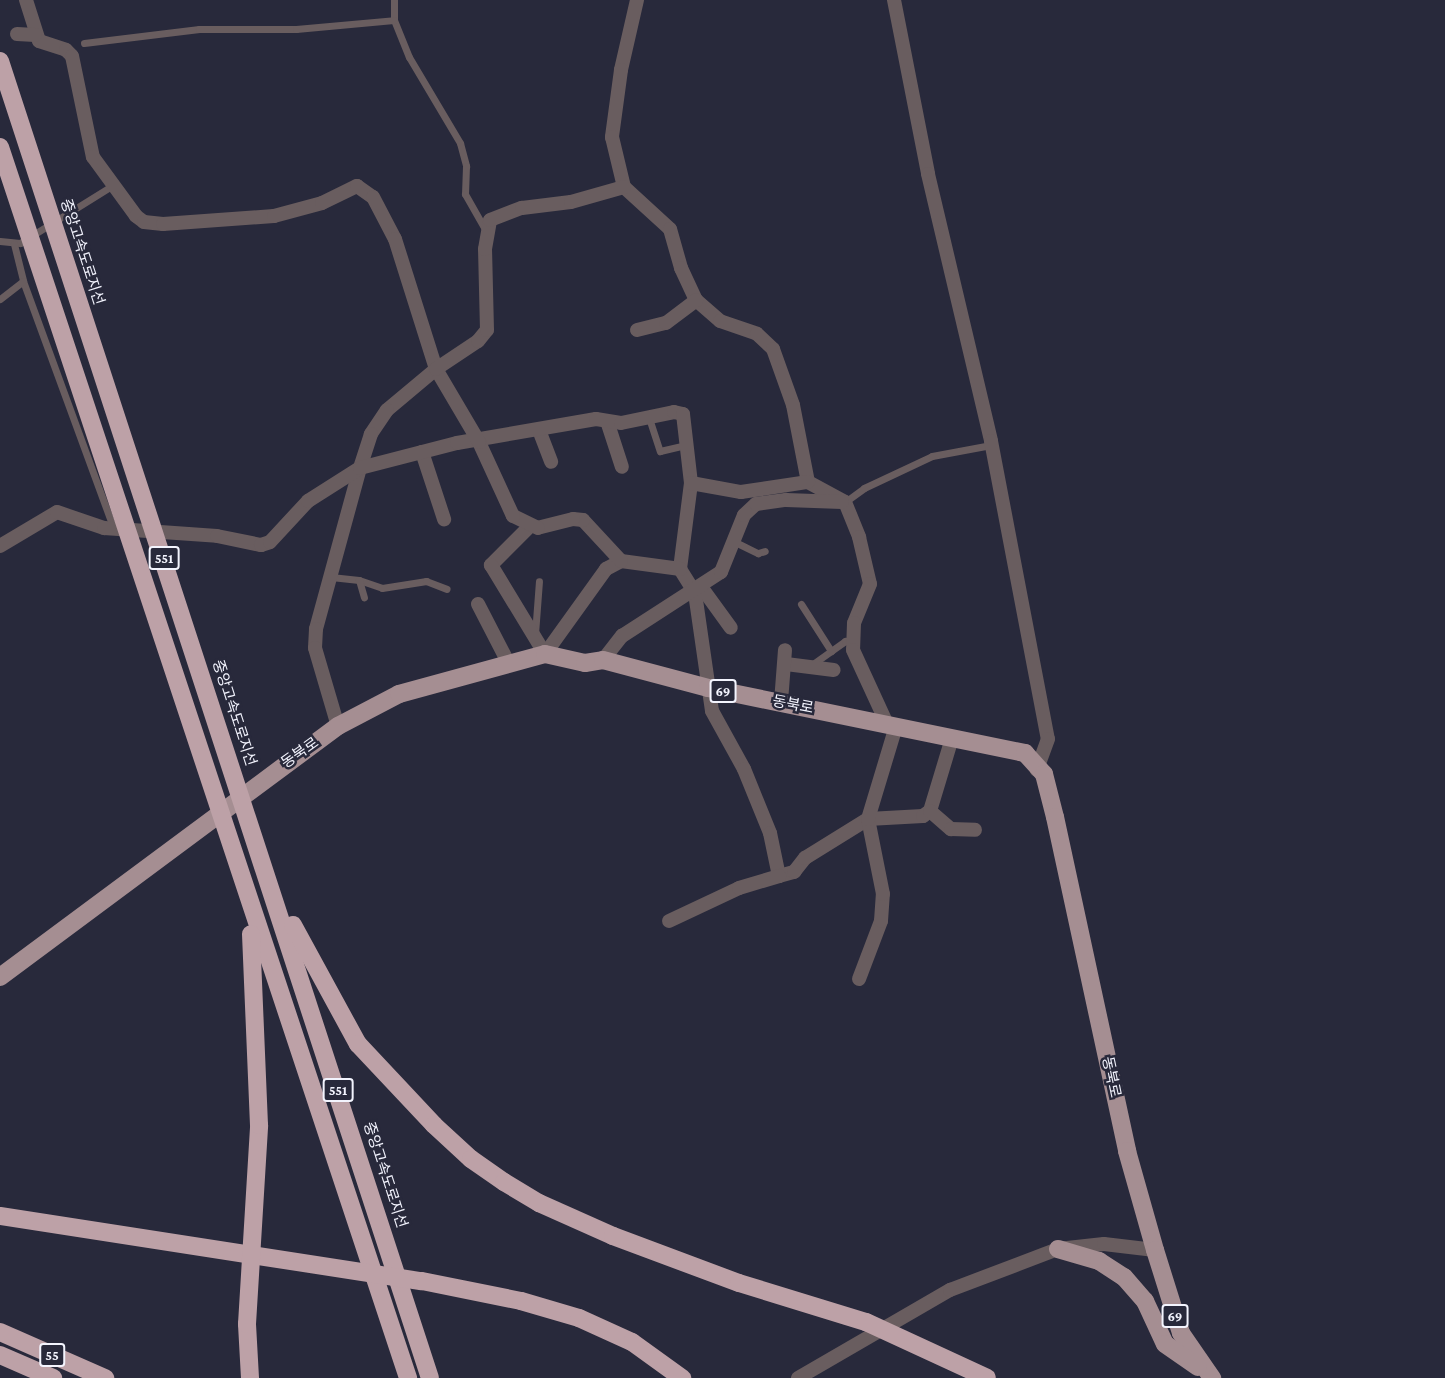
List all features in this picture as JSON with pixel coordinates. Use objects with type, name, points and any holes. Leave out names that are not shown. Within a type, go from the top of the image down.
[{"type":"highway","name":"중앙고속도로지선","points":[[0,61],[391,1251],[430,1378]]},
{"type":"highway","name":"551","points":[[0,147],[408,1378]]},
{"type":"highway","points":[[270,882],[358,1044],[401,1094],[471,1159],[539,1203],[613,1236],[739,1283],[866,1322],[987,1378]]},
{"type":"highway","points":[[250,907],[259,1061],[249,1287],[250,1378]]},
{"type":"highway","points":[[0,1216],[422,1281],[521,1301],[579,1318],[632,1342],[682,1378]]},
{"type":"highway","name":"55","points":[[0,1332],[105,1378]]},
{"type":"highway","name":"55","points":[[0,1355],[52,1378]]},
{"type":"main road","name":"동북로","points":[[0,977],[338,726],[399,694],[545,654],[585,663],[603,660],[708,688],[1025,753],[1037,770],[1044,774],[1127,1151],[1155,1250],[1181,1333],[1211,1376]]},
{"type":"main road","points":[[1058,1249],[1099,1261],[1124,1277],[1145,1301],[1165,1344],[1211,1376]]},
{"type":"street","points":[[26,0],[35,35],[45,46],[66,50],[72,56],[93,157],[136,216],[144,222],[163,224],[274,216],[322,203],[357,186],[365,189],[395,239],[436,369],[479,442],[507,510],[529,527]]},
{"type":"street","points":[[637,0],[621,70],[612,137],[624,188],[670,229],[681,268],[696,300],[720,321],[757,334],[773,350],[793,405],[808,482]]},
{"type":"street","points":[[894,0],[928,174],[992,445],[1048,739],[1037,770]]},
{"type":"street","points":[[16,34],[35,35]]},
{"type":"street","points":[[338,726],[315,648],[316,629],[370,434],[387,410],[436,369],[478,341],[487,330],[486,231],[490,220],[522,208],[582,200],[624,188]]},
{"type":"street","points":[[638,330],[666,323],[696,300]]},
{"type":"street","points":[[0,546],[57,512],[114,529],[217,536],[266,544],[308,501],[360,468],[457,442],[479,442],[596,419],[608,424],[674,412],[683,414],[691,483],[680,569]]},
{"type":"street","points":[[608,424],[622,466]]},
{"type":"street","points":[[539,430],[551,462]]},
{"type":"street","points":[[422,452],[444,519]]},
{"type":"street","points":[[691,483],[741,492],[808,482],[844,502],[859,537],[870,584],[854,623],[853,650],[892,725],[868,819],[884,894],[881,921],[859,979]]},
{"type":"street","points":[[603,660],[622,636],[698,590],[721,573],[744,515],[756,504],[786,500],[844,502]]},
{"type":"street","points":[[621,561],[583,520],[573,519],[529,527],[491,565],[545,654],[606,569],[621,561],[680,569],[731,628]]},
{"type":"street","points":[[698,590],[708,688],[718,726],[744,769],[770,833],[779,876]]},
{"type":"street","points":[[478,604],[509,664]]},
{"type":"street","points":[[781,702],[786,664],[785,650]]},
{"type":"street","points":[[786,664],[834,670]]},
{"type":"street","points":[[669,921],[739,888],[794,872],[805,858],[868,819],[924,816],[930,811],[952,738]]},
{"type":"street","points":[[930,811],[951,829],[975,830]]},
{"type":"street","points":[[798,1378],[950,1290],[1058,1249],[1104,1244],[1155,1250]]},
{"type":"lane","points":[[394,0],[394,20],[409,57],[460,143],[465,166],[465,194],[486,231]]},
{"type":"lane","points":[[84,43],[199,29],[296,29],[394,20]]},
{"type":"lane","points":[[0,241],[14,244],[113,185]]},
{"type":"lane","points":[[14,244],[23,281],[114,529]]},
{"type":"lane","points":[[0,299],[23,281]]},
{"type":"lane","points":[[649,418],[660,451],[687,445]]},
{"type":"lane","points":[[844,502],[864,488],[932,456],[992,445]]},
{"type":"lane","points":[[733,541],[758,553],[765,551]]},
{"type":"lane","points":[[331,577],[359,580],[382,588],[426,581],[447,589]]},
{"type":"lane","points":[[359,580],[364,597]]},
{"type":"lane","points":[[534,636],[539,581]]},
{"type":"lane","points":[[801,604],[831,651]]},
{"type":"lane","points":[[809,668],[831,651],[853,640]]}]
